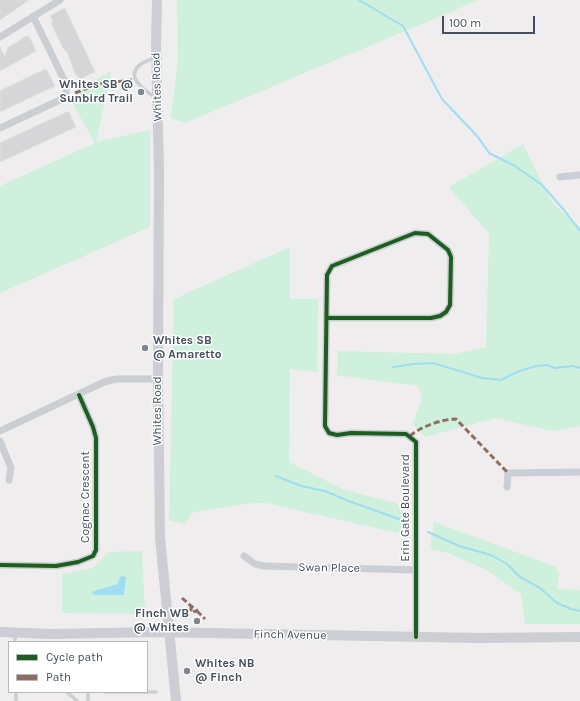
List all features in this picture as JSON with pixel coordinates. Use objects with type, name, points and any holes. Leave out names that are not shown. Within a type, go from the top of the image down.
[{"type":"main road","name":"Whites Road","points":[[157,0],[156,57],[158,99],[158,379],[160,538],[176,701]]},
{"type":"main road","name":"Finch Avenue","points":[[0,632],[15,637],[50,634],[170,633],[479,638],[580,638]]},
{"type":"street","points":[[0,37],[60,0]]},
{"type":"street","points":[[0,128],[62,99],[66,93],[66,84],[33,16]]},
{"type":"street","points":[[560,177],[580,175]]},
{"type":"street","name":"Erin Gate Boulevard","points":[[327,318],[431,318],[440,316],[446,312],[450,305],[451,257],[448,250],[428,234],[415,233],[332,266],[327,275],[325,426],[329,433],[337,435],[351,433],[406,434],[416,442],[416,637]]},
{"type":"street","points":[[0,431],[104,382],[116,379],[158,379]]},
{"type":"street","name":"Cognac Crescent","points":[[0,565],[56,566],[78,562],[93,556],[96,550],[96,438],[94,427],[79,395]]},
{"type":"street","points":[[0,441],[11,468],[9,480]]},
{"type":"street","points":[[507,487],[508,473],[580,472]]},
{"type":"street","name":"Swan Place","points":[[244,556],[255,564],[264,566],[416,570]]},
{"type":"lane","points":[[156,57],[140,64],[134,75],[136,82],[158,99]]},
{"type":"lane","points":[[148,692],[156,692]]},
{"type":"lane","points":[[68,693],[77,701]]},
{"type":"green space","points":[[177,0],[479,0],[185,123],[171,118],[178,60]]},
{"type":"green space","points":[[111,72],[96,142],[150,130],[150,227],[0,293],[0,186],[95,143],[74,106],[76,88]]},
{"type":"green space","points":[[523,144],[552,203],[580,227],[580,426],[552,431],[496,418],[425,437],[413,424],[422,397],[418,386],[337,375],[338,351],[453,354],[486,347],[489,234],[449,187]]},
{"type":"green space","points":[[290,247],[290,299],[318,299],[317,372],[290,369],[289,462],[342,489],[402,505],[402,534],[266,503],[253,503],[194,512],[184,524],[169,520],[174,299]]},
{"type":"green space","points":[[434,522],[554,566],[559,572],[557,589],[580,590],[580,624],[525,624],[521,594],[487,570],[448,553],[430,549]]},
{"type":"green space","points":[[142,551],[145,614],[62,613],[62,574],[93,568],[109,552]]},
{"type":"water","points":[[120,577],[126,577],[124,595],[95,595],[91,592],[118,584]]},
{"type":"building","points":[[0,0],[29,0],[0,20]]},
{"type":"building","points":[[65,8],[95,72],[80,79],[75,74],[67,51],[66,52],[63,48],[51,23],[53,22],[50,16]]},
{"type":"building","points":[[26,36],[29,36],[36,51],[0,71],[0,47],[5,57],[8,47]]},
{"type":"building","points":[[46,69],[55,86],[0,112],[0,91]]},
{"type":"building","points":[[69,112],[76,127],[0,162],[0,143]]},
{"type":"waterway","points":[[359,0],[403,26],[442,99],[478,137],[489,153],[515,166],[542,185],[580,231]]},
{"type":"waterway","points":[[393,367],[433,363],[482,378],[501,380],[517,372],[536,366],[547,365],[555,368],[573,366],[580,368]]},
{"type":"waterway","points":[[276,476],[301,486],[325,491],[407,522]]},
{"type":"waterway","points":[[428,532],[459,546],[491,555],[507,564],[520,577],[540,588],[557,603],[580,611]]},
{"type":"marked path","points":[[75,93],[98,84],[132,80]]},
{"type":"marked path","points":[[410,436],[432,424],[444,420],[456,419],[508,473]]},
{"type":"marked path","points":[[182,598],[197,611],[191,612],[191,606]]},
{"type":"marked path","points":[[197,611],[205,619]]},
{"type":"marked path","points":[[185,618],[191,612]]},
{"type":"cycle path","points":[[327,318],[431,318],[440,316],[446,312],[450,305],[451,257],[448,250],[428,234],[415,233],[332,266],[327,275],[325,426],[329,433],[337,435],[351,433],[406,434],[416,442],[416,637]]},
{"type":"cycle path","points":[[0,565],[56,566],[78,562],[93,556],[96,550],[96,438],[93,427],[79,395]]},
{"type":"place","name":"Whites SB @ Sunbird Trail","points":[[141,92]]},
{"type":"place","name":"Whites SB @ Amaretto","points":[[145,348]]},
{"type":"place","name":"Finch WB @ Whites","points":[[197,621]]},
{"type":"place","name":"Whites NB @ Finch","points":[[187,671]]}]
